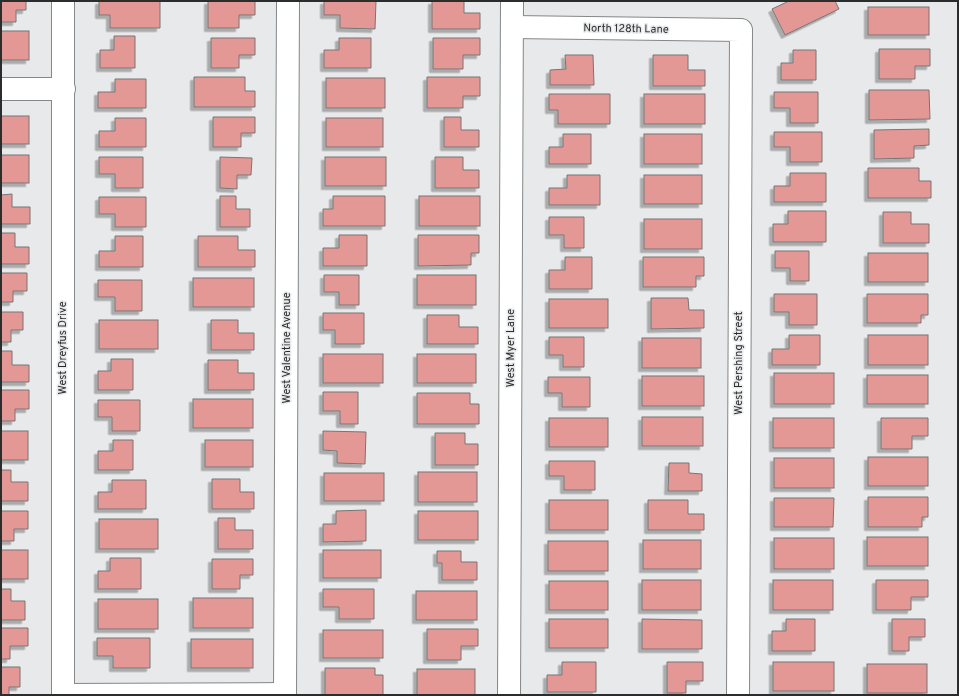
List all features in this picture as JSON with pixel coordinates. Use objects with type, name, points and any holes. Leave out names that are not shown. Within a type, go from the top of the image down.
[{"type":"street","name":"West Dreyfus Drive","points":[[63,1],[63,695]]},
{"type":"street","name":"West Valentine Avenue","points":[[285,695],[288,1]]},
{"type":"street","name":"West Myer Lane","points":[[509,695],[512,1]]},
{"type":"street","name":"North 128th Lane","points":[[512,27],[741,30]]},
{"type":"street","name":"West Pershing Street","points":[[738,695],[741,30]]},
{"type":"street","points":[[1,89],[64,89]]},
{"type":"street","points":[[63,695],[285,695]]},
{"type":"building","points":[[1,1],[26,1],[26,10],[16,10],[16,22],[1,22]]},
{"type":"building","points":[[99,1],[160,1],[160,28],[110,28],[110,15],[99,15]]},
{"type":"building","points":[[208,1],[255,1],[255,15],[239,15],[239,28],[208,28]]},
{"type":"building","points":[[324,1],[376,1],[375,29],[340,28],[340,15],[324,15]]},
{"type":"building","points":[[432,1],[464,1],[464,13],[480,13],[480,29],[432,29]]},
{"type":"building","points":[[789,1],[835,1],[839,9],[785,35],[772,9]]},
{"type":"building","points":[[868,7],[929,7],[929,35],[868,35]]},
{"type":"building","points":[[1,31],[29,31],[29,60],[1,60]]},
{"type":"building","points":[[114,36],[135,36],[135,68],[100,68],[100,50],[114,50]]},
{"type":"building","points":[[211,38],[255,38],[255,55],[239,55],[239,68],[211,68]]},
{"type":"building","points":[[339,38],[371,38],[371,68],[324,68],[324,50],[339,50]]},
{"type":"building","points":[[433,38],[480,38],[480,55],[463,55],[463,69],[433,69]]},
{"type":"building","points":[[879,49],[930,49],[930,66],[915,66],[915,79],[879,79]]},
{"type":"building","points":[[793,50],[816,50],[816,80],[781,80],[781,63],[793,63]]},
{"type":"building","points":[[565,55],[593,55],[594,85],[550,85],[550,70],[566,69]]},
{"type":"building","points":[[653,55],[688,55],[688,70],[705,70],[705,86],[653,86]]},
{"type":"building","points":[[194,77],[245,77],[245,91],[255,91],[255,107],[194,107]]},
{"type":"building","points":[[427,77],[480,77],[480,96],[463,96],[463,108],[427,108]]},
{"type":"building","points":[[326,78],[385,78],[385,108],[326,108]]},
{"type":"building","points":[[115,79],[146,79],[146,108],[98,108],[98,92],[115,92]]},
{"type":"building","points":[[869,90],[929,90],[930,119],[869,120]]},
{"type":"building","points":[[774,92],[818,92],[818,123],[790,123],[790,108],[774,108]]},
{"type":"building","points":[[549,94],[610,94],[610,124],[558,124],[558,110],[549,110]]},
{"type":"building","points":[[644,94],[705,94],[705,124],[644,124]]},
{"type":"building","points":[[1,116],[29,116],[29,144],[1,144]]},
{"type":"building","points":[[213,117],[255,117],[255,133],[241,133],[241,147],[213,147]]},
{"type":"building","points":[[444,117],[461,117],[461,130],[479,130],[479,147],[444,147]]},
{"type":"building","points":[[115,118],[146,118],[146,147],[99,147],[99,131],[115,131]]},
{"type":"building","points":[[326,118],[383,118],[383,147],[326,147]]},
{"type":"building","points":[[929,129],[929,145],[914,146],[914,158],[874,159],[874,130]]},
{"type":"building","points":[[774,132],[822,132],[822,162],[790,162],[790,147],[774,147]]},
{"type":"building","points":[[563,134],[591,134],[591,164],[549,164],[549,147],[563,147]]},
{"type":"building","points":[[644,134],[702,134],[702,164],[644,164]]},
{"type":"building","points":[[1,155],[29,155],[29,183],[1,183]]},
{"type":"building","points":[[99,157],[143,157],[143,188],[115,188],[115,174],[99,174]]},
{"type":"building","points":[[220,157],[252,158],[251,175],[237,175],[237,189],[220,188]]},
{"type":"building","points":[[325,157],[386,157],[386,186],[325,186]]},
{"type":"building","points":[[435,157],[463,157],[463,170],[479,170],[479,188],[435,188]]},
{"type":"building","points":[[868,168],[919,168],[919,181],[931,181],[931,198],[868,198]]},
{"type":"building","points":[[790,173],[826,173],[826,202],[774,202],[774,186],[790,186]]},
{"type":"building","points":[[567,175],[600,175],[600,205],[549,205],[549,188],[567,188]]},
{"type":"building","points":[[644,175],[702,175],[702,204],[644,204]]},
{"type":"building","points":[[12,194],[12,207],[30,207],[30,224],[1,224],[1,195]]},
{"type":"building","points":[[220,196],[236,196],[236,209],[250,209],[250,227],[220,227]]},
{"type":"building","points":[[333,196],[385,196],[385,226],[323,226],[323,209],[333,209]]},
{"type":"building","points":[[419,196],[480,196],[480,226],[419,226]]},
{"type":"building","points":[[99,197],[146,197],[146,227],[115,227],[115,214],[99,214]]},
{"type":"building","points":[[788,211],[826,211],[826,242],[773,242],[773,224],[788,224]]},
{"type":"building","points":[[883,212],[911,212],[911,224],[929,224],[929,243],[883,243]]},
{"type":"building","points":[[549,217],[584,217],[584,248],[564,248],[564,235],[549,235]]},
{"type":"building","points":[[644,219],[702,219],[702,249],[644,249]]},
{"type":"building","points":[[1,233],[15,233],[15,247],[29,247],[29,264],[1,264]]},
{"type":"building","points":[[339,235],[367,235],[367,266],[323,266],[323,248],[339,248]]},
{"type":"building","points":[[418,235],[479,235],[479,253],[471,253],[471,265],[418,266]]},
{"type":"building","points":[[115,236],[143,236],[143,267],[99,267],[99,251],[115,251]]},
{"type":"building","points":[[198,236],[238,236],[238,250],[255,250],[255,267],[198,267]]},
{"type":"building","points":[[775,251],[809,251],[809,281],[790,281],[790,268],[775,268]]},
{"type":"building","points":[[868,253],[928,253],[928,282],[868,282]]},
{"type":"building","points":[[565,257],[592,257],[592,289],[549,289],[549,270],[565,270]]},
{"type":"building","points":[[643,257],[704,257],[704,276],[696,276],[696,287],[643,287]]},
{"type":"building","points":[[1,273],[27,273],[27,291],[13,291],[13,302],[1,302]]},
{"type":"building","points":[[324,275],[359,275],[359,305],[339,305],[339,292],[324,292]]},
{"type":"building","points":[[417,275],[476,275],[476,305],[417,305]]},
{"type":"building","points":[[193,278],[254,278],[254,307],[193,307]]},
{"type":"building","points":[[98,280],[142,280],[142,311],[115,311],[115,297],[98,297]]},
{"type":"building","points":[[774,294],[817,294],[817,325],[789,325],[789,312],[774,312]]},
{"type":"building","points":[[867,294],[928,294],[928,315],[921,315],[921,323],[867,323]]},
{"type":"building","points":[[651,298],[688,298],[689,310],[704,310],[704,328],[651,329]]},
{"type":"building","points":[[549,299],[608,299],[608,328],[549,328]]},
{"type":"building","points":[[1,312],[23,312],[23,330],[11,330],[11,342],[1,342]]},
{"type":"building","points":[[323,313],[364,313],[364,344],[335,344],[335,330],[323,330]]},
{"type":"building","points":[[427,315],[459,315],[459,327],[478,327],[478,344],[427,344]]},
{"type":"building","points":[[99,320],[158,320],[158,349],[99,349]]},
{"type":"building","points":[[211,320],[238,320],[238,333],[254,333],[254,350],[211,350]]},
{"type":"building","points":[[789,335],[820,335],[820,365],[772,365],[772,349],[789,349]]},
{"type":"building","points":[[868,335],[928,335],[928,365],[868,365]]},
{"type":"building","points":[[549,337],[584,337],[584,367],[563,367],[563,355],[549,355]]},
{"type":"building","points":[[642,338],[701,338],[701,368],[642,368]]},
{"type":"building","points":[[1,351],[12,351],[12,365],[29,365],[29,382],[1,382]]},
{"type":"building","points":[[323,354],[383,354],[383,383],[323,383]]},
{"type":"building","points":[[417,354],[476,354],[476,383],[417,383]]},
{"type":"building","points":[[111,359],[133,359],[133,390],[98,390],[98,371],[111,371]]},
{"type":"building","points":[[208,360],[238,360],[238,373],[254,373],[254,390],[208,390]]},
{"type":"building","points":[[774,373],[834,373],[834,404],[774,404]]},
{"type":"building","points":[[867,375],[928,375],[928,404],[867,404]]},
{"type":"building","points":[[642,376],[704,376],[704,406],[642,406]]},
{"type":"building","points":[[548,377],[590,377],[590,407],[562,407],[562,393],[548,393]]},
{"type":"building","points":[[1,390],[29,390],[29,409],[15,409],[15,421],[1,421]]},
{"type":"building","points":[[323,392],[358,392],[358,424],[340,424],[340,411],[323,411]]},
{"type":"building","points":[[417,393],[470,393],[470,404],[479,404],[479,424],[417,424]]},
{"type":"building","points":[[193,399],[253,399],[253,428],[193,428]]},
{"type":"building","points":[[98,400],[140,400],[140,431],[112,431],[112,417],[98,417]]},
{"type":"building","points":[[642,417],[703,417],[703,446],[642,446]]},
{"type":"building","points":[[549,418],[608,418],[608,447],[549,447]]},
{"type":"building","points":[[773,418],[834,418],[834,448],[773,448]]},
{"type":"building","points":[[881,418],[928,418],[928,436],[912,436],[912,449],[881,449]]},
{"type":"building","points":[[1,431],[28,431],[28,460],[1,460]]},
{"type":"building","points":[[323,431],[366,432],[365,464],[337,463],[337,451],[323,450]]},
{"type":"building","points":[[435,433],[465,433],[465,444],[478,444],[478,465],[435,465]]},
{"type":"building","points":[[113,440],[133,440],[133,470],[98,470],[98,451],[113,451]]},
{"type":"building","points":[[205,440],[253,440],[253,467],[205,467]]},
{"type":"building","points":[[868,457],[928,457],[928,486],[868,486]]},
{"type":"building","points":[[774,458],[834,458],[834,488],[774,488]]},
{"type":"building","points":[[549,461],[595,461],[595,490],[564,490],[564,476],[549,476]]},
{"type":"building","points":[[669,463],[689,463],[689,473],[702,474],[702,491],[668,491]]},
{"type":"building","points":[[1,470],[11,470],[11,482],[28,482],[28,501],[1,501]]},
{"type":"building","points":[[418,472],[477,472],[477,502],[418,502]]},
{"type":"building","points":[[324,473],[384,473],[384,501],[324,501]]},
{"type":"building","points":[[212,479],[240,479],[240,492],[254,492],[254,509],[212,509]]},
{"type":"building","points":[[112,480],[146,480],[146,509],[98,509],[98,492],[112,492]]},
{"type":"building","points":[[868,497],[928,497],[928,517],[922,517],[922,527],[868,527]]},
{"type":"building","points":[[774,498],[834,498],[833,527],[774,527]]},
{"type":"building","points":[[549,500],[608,500],[608,530],[549,530]]},
{"type":"building","points":[[648,500],[688,500],[688,514],[704,514],[704,530],[648,530]]},
{"type":"building","points":[[366,510],[366,541],[323,542],[323,524],[336,524],[336,511]]},
{"type":"building","points":[[1,511],[28,511],[28,529],[14,529],[14,541],[1,541]]},
{"type":"building","points":[[418,511],[478,511],[478,540],[418,540]]},
{"type":"building","points":[[218,518],[235,518],[235,530],[253,530],[253,549],[218,549]]},
{"type":"building","points":[[99,519],[158,519],[158,549],[99,549]]},
{"type":"building","points":[[867,537],[928,537],[928,566],[867,566]]},
{"type":"building","points":[[774,538],[834,538],[834,569],[774,569]]},
{"type":"building","points":[[643,540],[701,540],[701,569],[643,569]]},
{"type":"building","points":[[548,541],[608,541],[608,571],[548,571]]},
{"type":"building","points":[[1,550],[28,550],[28,579],[1,579]]},
{"type":"building","points":[[323,550],[381,550],[381,578],[323,578]]},
{"type":"building","points":[[437,551],[461,551],[461,562],[477,562],[477,580],[442,580],[442,563],[437,563]]},
{"type":"building","points":[[110,558],[141,558],[141,589],[98,589],[98,571],[110,571]]},
{"type":"building","points":[[212,559],[253,559],[253,575],[240,575],[240,589],[212,589]]},
{"type":"building","points":[[642,580],[701,580],[701,610],[642,610]]},
{"type":"building","points":[[773,580],[833,580],[833,610],[773,610]]},
{"type":"building","points":[[876,580],[928,580],[928,597],[911,597],[911,610],[876,610]]},
{"type":"building","points":[[549,581],[608,581],[608,610],[549,610]]},
{"type":"building","points":[[1,589],[11,589],[11,601],[25,601],[25,620],[1,620]]},
{"type":"building","points":[[323,589],[374,589],[374,619],[339,619],[339,607],[323,607]]},
{"type":"building","points":[[416,591],[477,591],[477,620],[416,620]]},
{"type":"building","points":[[193,598],[253,598],[253,628],[193,628]]},
{"type":"building","points":[[98,599],[158,599],[158,629],[98,629]]},
{"type":"building","points":[[549,619],[608,619],[608,648],[549,648]]},
{"type":"building","points":[[642,619],[702,620],[702,649],[642,649]]},
{"type":"building","points":[[786,619],[815,619],[815,651],[772,651],[772,631],[786,631]]},
{"type":"building","points":[[892,619],[925,619],[925,637],[909,637],[909,651],[892,651]]},
{"type":"building","points":[[1,628],[28,628],[28,646],[10,646],[10,659],[1,659]]},
{"type":"building","points":[[427,629],[478,629],[478,646],[461,646],[461,660],[427,660]]},
{"type":"building","points":[[323,630],[383,630],[383,658],[323,658]]},
{"type":"building","points":[[97,638],[150,638],[150,668],[113,668],[113,656],[97,656]]},
{"type":"building","points":[[191,639],[253,639],[253,668],[191,668]]},
{"type":"building","points":[[562,662],[596,662],[596,692],[547,692],[547,675],[562,675]]},
{"type":"building","points":[[667,662],[703,662],[703,681],[686,681],[686,693],[667,693]]},
{"type":"building","points":[[773,662],[834,662],[834,691],[773,691]]},
{"type":"building","points":[[867,664],[927,664],[927,693],[867,693]]},
{"type":"building","points":[[1,667],[20,667],[20,687],[9,687],[9,695],[1,695]]},
{"type":"building","points":[[325,668],[375,668],[375,675],[383,675],[383,695],[325,695]]},
{"type":"building","points":[[417,669],[475,669],[475,695],[417,695]]}]
